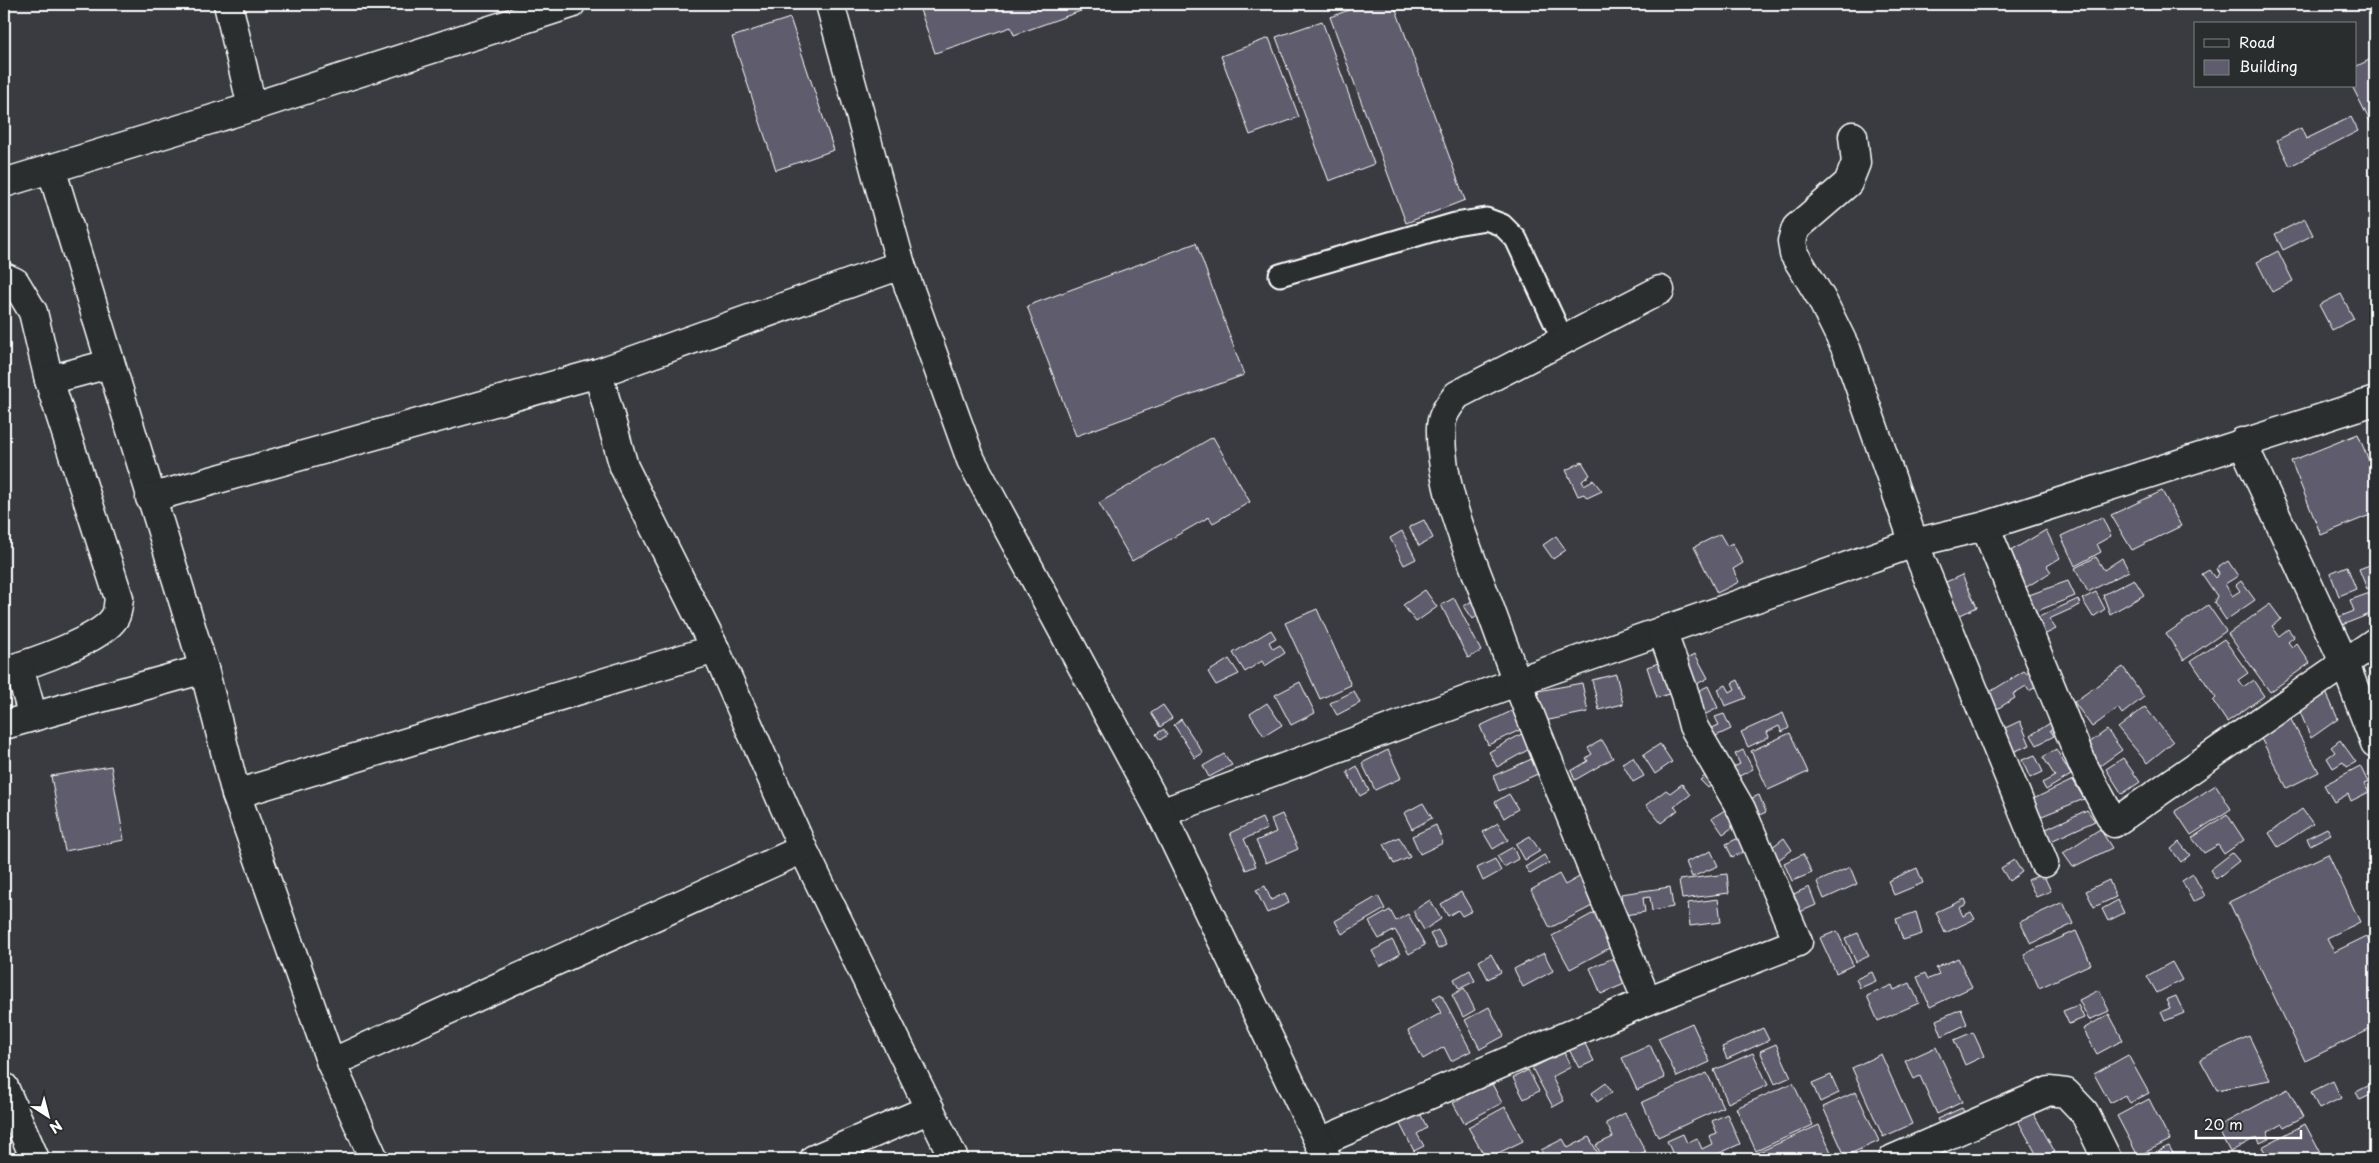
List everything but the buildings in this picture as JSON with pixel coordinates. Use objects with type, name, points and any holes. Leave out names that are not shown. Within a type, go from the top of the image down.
[{"type":"street","points":[[228,4],[252,107]]},
{"type":"street","points":[[4,183],[252,107],[571,4]]},
{"type":"street","points":[[830,4],[901,266],[971,460],[1161,813],[1323,1150],[1647,1001],[1798,942],[1741,809],[1692,726],[1685,695],[1662,631]]},
{"type":"street","points":[[1853,136],[1856,163],[1848,183],[1796,228],[1792,241],[1794,254],[1821,298],[1847,351],[1914,543],[2044,863]]},
{"type":"street","points":[[51,168],[109,364],[204,669],[236,794],[331,1063],[374,1159]]},
{"type":"street","points":[[150,498],[598,374],[901,266]]},
{"type":"street","points":[[4,276],[15,282],[32,312],[49,380],[119,598],[115,617],[102,630],[72,646],[11,669],[33,717]]},
{"type":"street","points":[[1647,1001],[1516,682],[1458,521],[1445,471],[1440,431],[1443,414],[1457,395],[1660,290]]},
{"type":"street","points":[[49,380],[109,364]]},
{"type":"street","points":[[598,374],[624,467],[715,649],[803,849],[954,1159]]},
{"type":"street","points":[[1161,813],[1516,682],[1914,543],[1985,526],[2242,442],[2375,401]]},
{"type":"street","points":[[2242,442],[2345,664],[2375,744]]},
{"type":"street","points":[[1985,526],[2083,765],[2114,823],[2375,642]]},
{"type":"street","points":[[236,794],[715,649]]},
{"type":"street","points":[[4,725],[204,669]]},
{"type":"street","points":[[331,1063],[803,849]]},
{"type":"street","points":[[4,1087],[35,1159]]},
{"type":"street","points":[[1893,1159],[2049,1092],[2066,1093],[2084,1112],[2106,1159]]},
{"type":"street","points":[[814,1159],[930,1109]]},
{"type":"lane","points":[[1280,275],[1455,224],[1486,219],[1502,225],[1516,239],[1563,340]]}]
